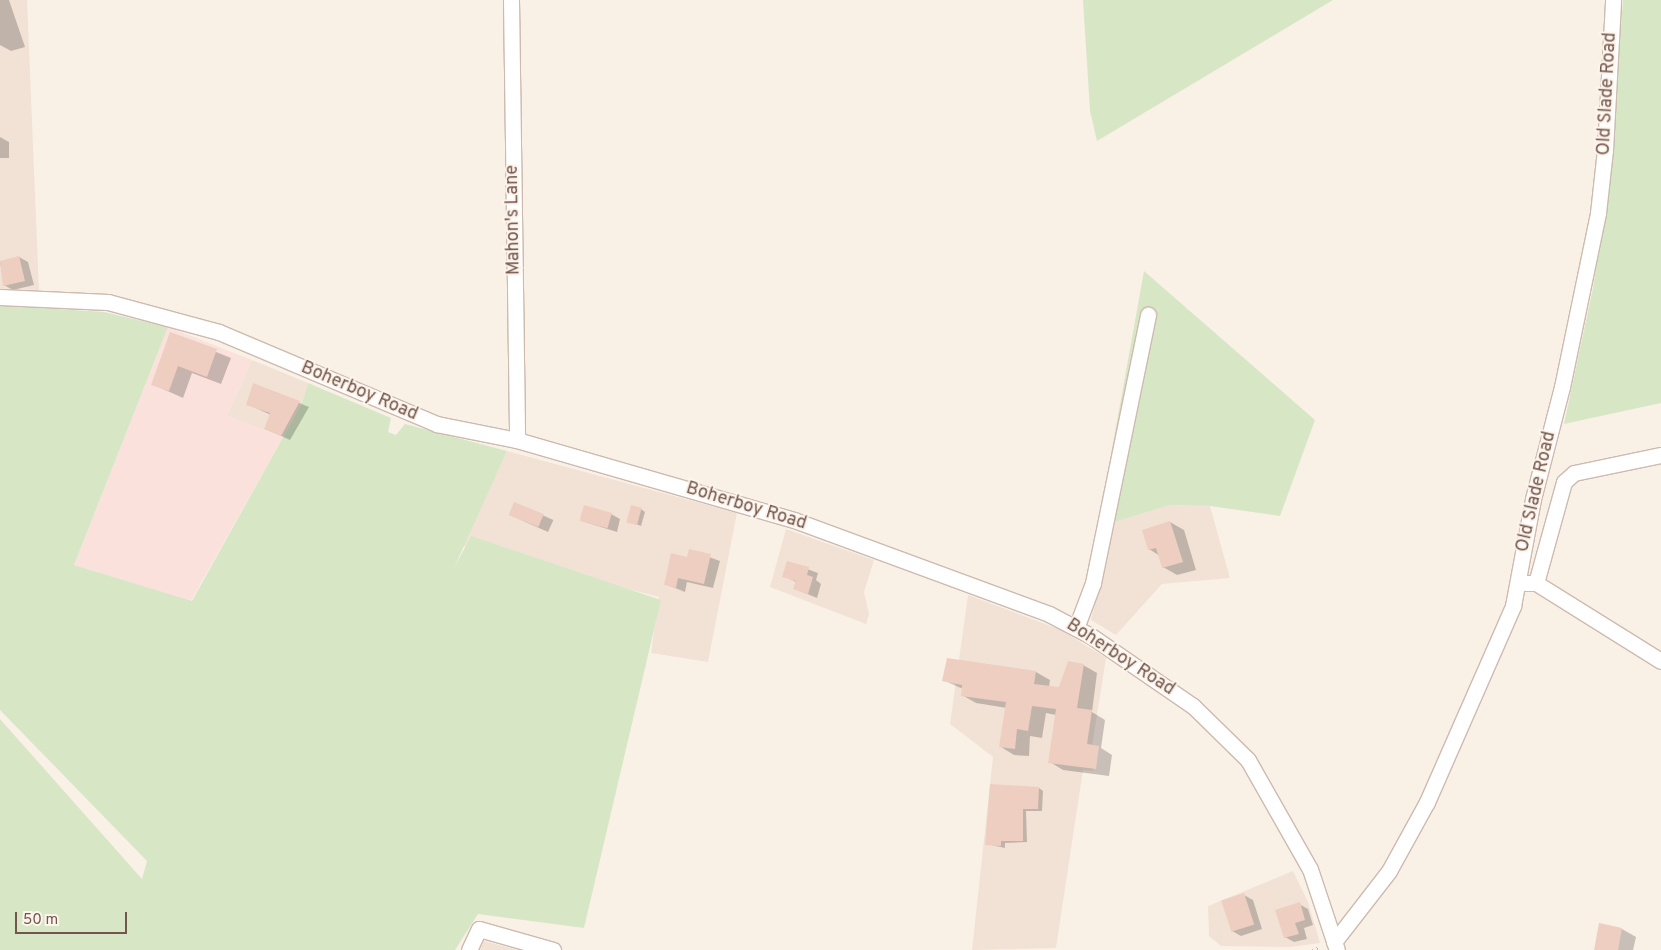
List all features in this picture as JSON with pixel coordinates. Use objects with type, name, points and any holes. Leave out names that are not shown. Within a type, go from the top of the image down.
[{"type":"street","name":"Mahon's Lane","points":[[511,0],[517,440]]},
{"type":"street","name":"Old Slade Road","points":[[1335,946],[1389,871],[1426,802],[1513,606],[1516,584],[1598,213],[1606,150],[1612,0]]},
{"type":"street","name":"Boherboy Road","points":[[0,297],[108,302],[219,332],[437,424],[517,440],[794,520],[1010,597],[1076,628],[1193,706],[1248,760],[1310,869],[1335,946]]},
{"type":"street","points":[[1076,628],[1093,583],[1148,315]]},
{"type":"street","points":[[1536,583],[1564,482],[1574,472],[1661,455]]},
{"type":"street","points":[[1516,584],[1536,583],[1661,661]]},
{"type":"street","points":[[469,950],[479,929],[553,950]]},
{"type":"shaded area","points":[[0,0],[27,0],[39,290],[0,289]]},
{"type":"shaded area","points":[[168,327],[252,360],[227,416],[283,437],[191,601],[74,565]]},
{"type":"shaded area","points":[[252,360],[308,383],[302,403],[283,437],[227,416]]},
{"type":"shaded area","points":[[507,451],[737,513],[708,662],[651,653],[659,597],[463,546]]},
{"type":"shaded area","points":[[1170,505],[1210,506],[1230,578],[1162,584],[1116,635],[1091,620],[1115,522]]},
{"type":"shaded area","points":[[786,529],[874,560],[864,592],[869,614],[866,624],[770,587]]},
{"type":"shaded area","points":[[968,595],[1061,630],[1106,658],[1092,747],[1096,748],[1093,771],[1083,770],[1056,948],[972,950],[993,757],[950,724]]},
{"type":"shaded area","points":[[1293,871],[1308,902],[1320,943],[1291,947],[1221,946],[1209,936],[1208,906]]},
{"type":"shaded area","points":[[484,941],[518,950],[480,950]]},
{"type":"green space","points":[[1083,0],[1333,0],[1097,141],[1090,111]]},
{"type":"green space","points":[[1623,0],[1661,0],[1661,403],[1564,424],[1593,288],[1608,188]]},
{"type":"green space","points":[[1144,271],[1315,420],[1280,516],[1210,506],[1170,505],[1115,522],[1099,521]]},
{"type":"green space","points":[[0,305],[104,312],[168,327],[74,565],[192,601],[302,403],[308,383],[391,418],[388,432],[396,435],[405,424],[507,451],[454,568],[471,536],[661,600],[584,928],[478,914],[455,950],[0,950],[0,719],[142,879],[147,861],[0,710]]},
{"type":"building","points":[[19,256],[25,281],[3,286],[0,261]]},
{"type":"building","points":[[170,332],[217,349],[207,377],[178,366],[169,391],[151,385]]},
{"type":"building","points":[[253,383],[300,401],[281,436],[264,429],[270,413],[246,405]]},
{"type":"building","points":[[514,502],[544,514],[538,527],[509,515]]},
{"type":"building","points":[[584,505],[612,513],[607,528],[580,520]]},
{"type":"building","points":[[631,505],[642,508],[637,525],[626,522]]},
{"type":"building","points":[[1170,521],[1183,562],[1162,568],[1156,548],[1148,550],[1142,530]]},
{"type":"building","points":[[689,549],[711,554],[704,584],[678,578],[676,588],[664,585],[671,553],[687,557]]},
{"type":"building","points":[[787,561],[809,567],[807,575],[813,577],[808,594],[793,589],[796,581],[782,577]]},
{"type":"building","points":[[947,658],[1036,671],[1034,684],[1059,687],[1068,661],[1084,664],[1077,708],[1092,710],[1087,744],[1099,746],[1096,769],[1048,763],[1056,709],[1032,706],[1028,731],[1017,729],[1015,749],[999,747],[1006,702],[961,696],[962,685],[942,681]]},
{"type":"building","points":[[990,784],[1039,787],[1038,809],[1023,809],[1023,841],[1001,841],[1001,846],[985,845]]},
{"type":"building","points":[[1244,893],[1254,924],[1231,932],[1221,900]]},
{"type":"building","points":[[1300,902],[1305,920],[1295,923],[1299,934],[1284,938],[1275,910]]},
{"type":"building","points":[[1599,923],[1622,928],[1618,950],[1594,950]]}]
